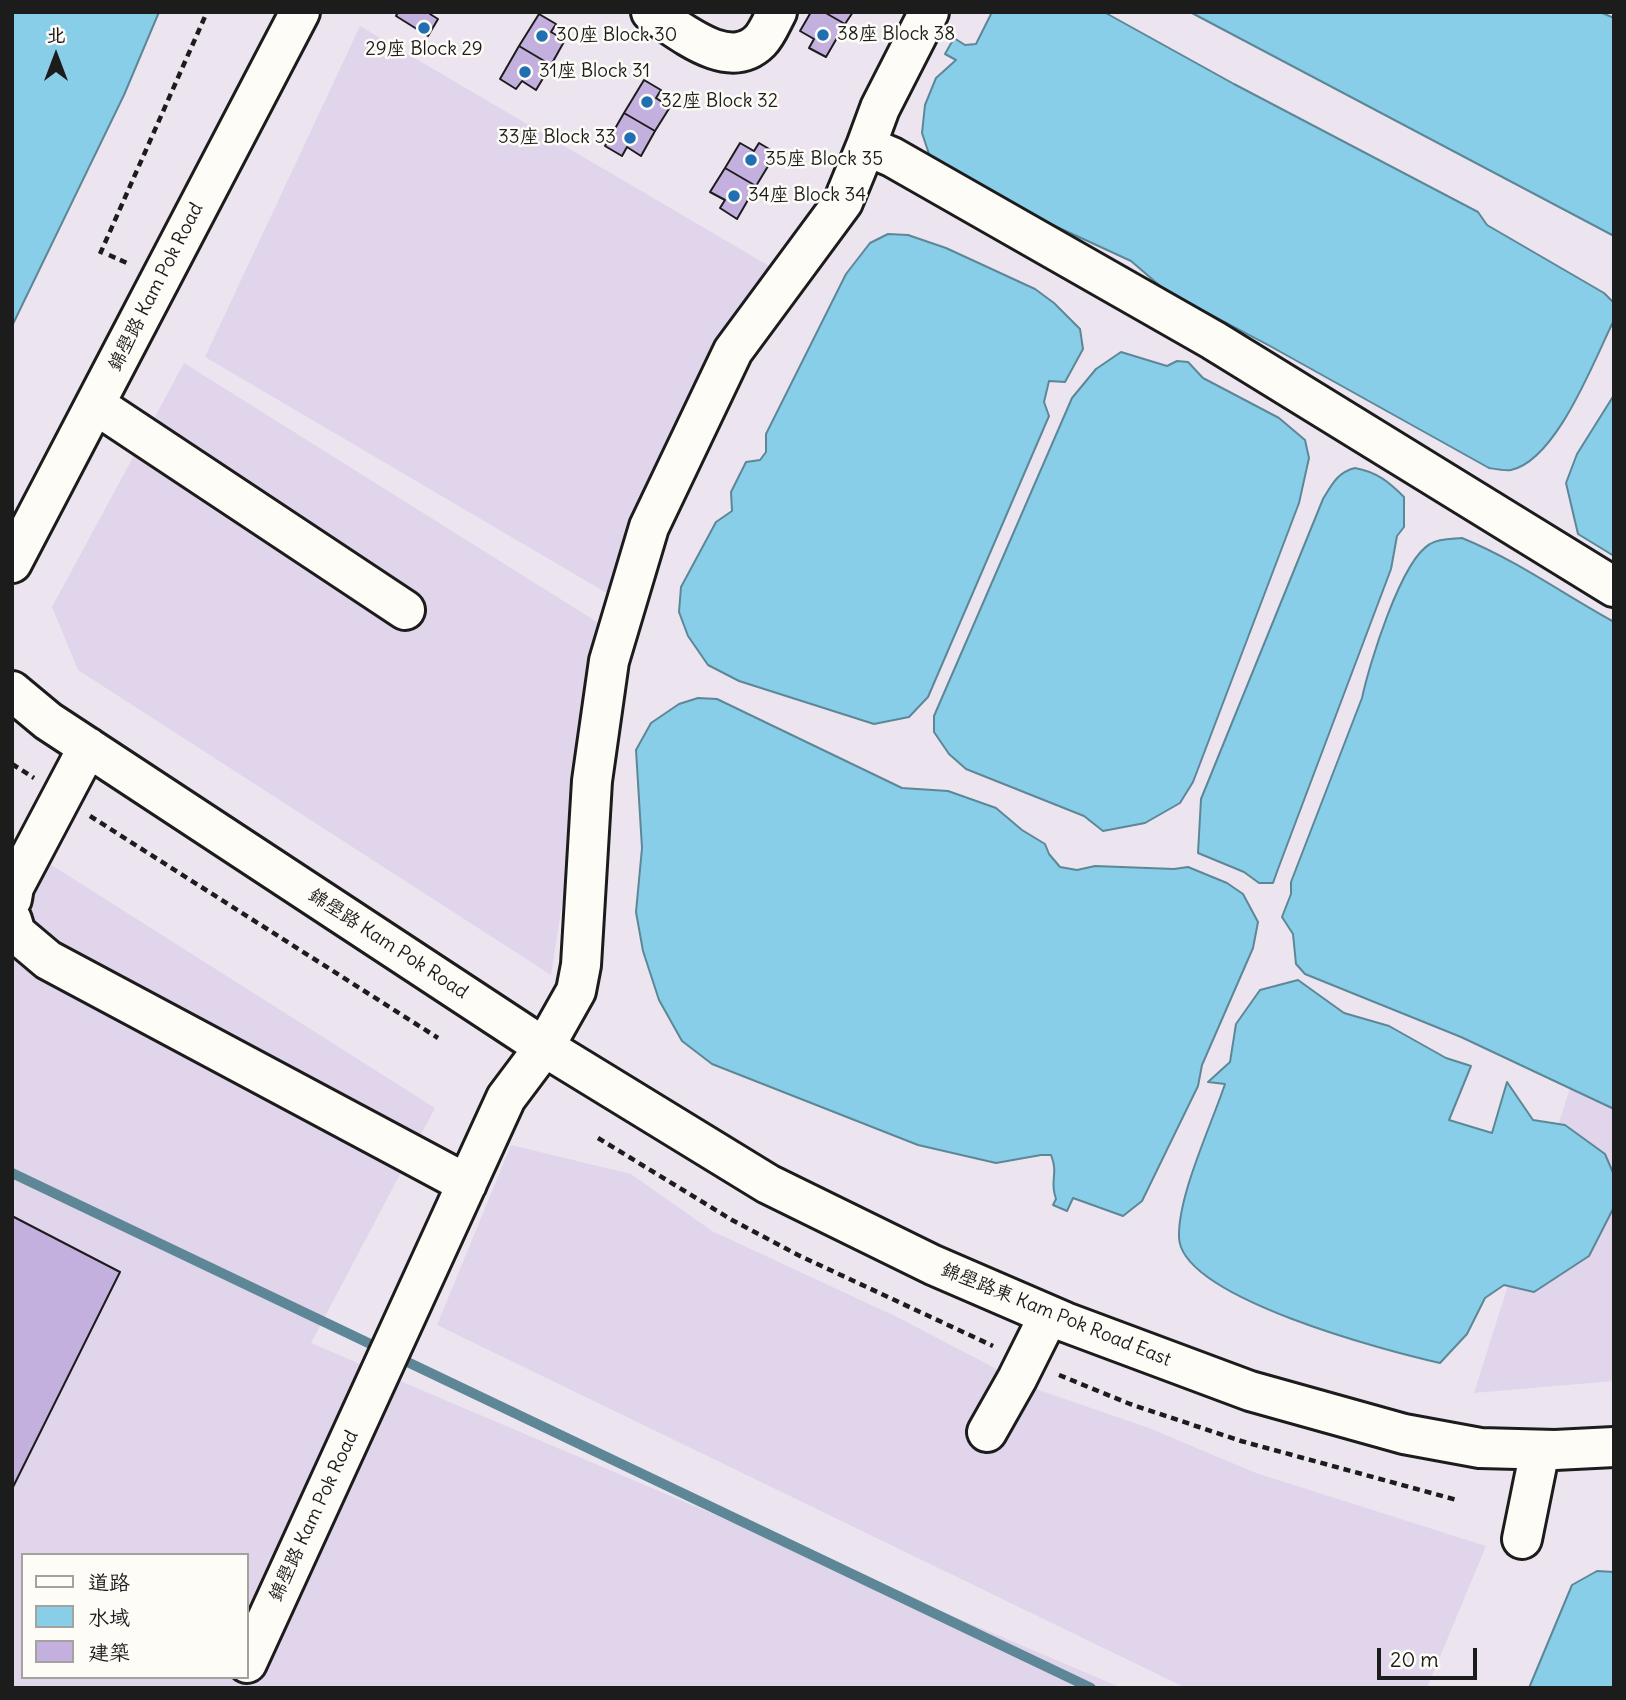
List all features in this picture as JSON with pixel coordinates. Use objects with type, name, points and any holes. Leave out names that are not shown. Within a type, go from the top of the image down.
[{"type":"street","name":"錦壆路 Kam Pok Road","points":[[12,563],[300,12]]},
{"type":"street","points":[[651,12],[715,51],[729,54],[740,52],[761,40],[777,12]]},
{"type":"street","points":[[12,920],[16,933],[48,961],[467,1184],[506,1098],[545,1046],[576,991],[581,965],[592,781],[607,673],[649,527],[733,351],[843,202],[880,108],[929,12]]},
{"type":"street","points":[[866,146],[892,157],[1213,340],[1614,587]]},
{"type":"street","points":[[96,405],[405,610]]},
{"type":"street","name":"錦壆路 Kam Pok Road","points":[[12,691],[48,721],[545,1046]]},
{"type":"street","points":[[12,899],[14,887],[88,747]]},
{"type":"street","name":"錦壆路東 Kam Pok Road East","points":[[545,1046],[768,1184],[933,1265],[1049,1315],[1250,1391],[1404,1434],[1480,1448],[1540,1450],[1614,1447]]},
{"type":"street","name":"錦壆路 Kam Pok Road","points":[[248,1661],[467,1184]]},
{"type":"street","points":[[987,1432],[1049,1315]]},
{"type":"street","points":[[1522,1539],[1540,1450]]},
{"type":"path","points":[[100,254],[207,12]]},
{"type":"path","points":[[109,254],[127,263]]},
{"type":"path","points":[[12,764],[438,1038]]},
{"type":"shaded area","points":[[360,26],[776,270],[622,602],[205,357]]},
{"type":"shaded area","points":[[184,363],[605,627],[551,975],[78,670],[52,607]]},
{"type":"shaded area","points":[[12,840],[435,1108],[311,1343],[1122,1688],[12,1688]]},
{"type":"shaded area","points":[[1614,956],[1614,1381],[1474,1393],[1609,964]]},
{"type":"shaded area","points":[[511,1145],[631,1174],[712,1231],[897,1317],[1033,1388],[1149,1428],[1256,1473],[1486,1546],[1427,1688],[1186,1688],[437,1325]]},
{"type":"water","points":[[12,12],[159,12],[124,95],[12,326]]},
{"type":"water","points":[[992,12],[1104,12],[1234,84],[1478,212],[1487,225],[1604,293],[1614,303],[1614,320],[1559,429],[1528,462],[1511,470],[1489,468],[1166,291],[1131,261],[953,179],[931,160],[922,133],[925,105],[936,78],[956,60],[945,54],[954,38],[965,45],[976,44]]},
{"type":"water","points":[[1190,12],[1600,12],[1614,18],[1614,236]]},
{"type":"water","points":[[888,234],[908,235],[946,248],[1035,289],[1054,303],[1080,329],[1083,349],[1065,382],[1049,381],[1044,402],[1049,416],[928,697],[909,717],[874,724],[739,681],[708,665],[688,636],[679,612],[681,587],[716,522],[732,511],[731,492],[746,462],[760,460],[766,452],[766,434],[846,274],[870,243]]},
{"type":"water","points":[[1121,352],[1167,366],[1177,361],[1188,362],[1203,378],[1279,418],[1305,440],[1309,458],[1299,503],[1193,782],[1180,803],[1145,823],[1103,831],[1084,816],[966,769],[949,754],[934,732],[934,716],[1072,398],[1096,369]]},
{"type":"water","points":[[1614,395],[1614,556],[1578,534],[1566,483],[1577,454]]},
{"type":"water","points":[[1355,468],[1382,478],[1404,497],[1404,527],[1397,536],[1391,569],[1273,883],[1259,883],[1244,872],[1198,853],[1201,799],[1323,499],[1340,476]]},
{"type":"water","points":[[1462,538],[1520,567],[1614,622],[1614,1109],[1461,1037],[1305,974],[1296,964],[1293,934],[1282,917],[1291,894],[1291,882],[1362,698],[1379,639],[1398,591],[1408,570],[1430,544]]},
{"type":"water","points":[[698,698],[717,699],[902,788],[948,791],[996,808],[1022,830],[1045,844],[1049,854],[1060,867],[1077,870],[1095,866],[1174,869],[1188,867],[1227,883],[1243,894],[1258,922],[1253,948],[1202,1065],[1198,1086],[1142,1201],[1123,1216],[1073,1198],[1067,1211],[1053,1205],[1056,1199],[1051,1155],[996,1163],[918,1145],[712,1064],[682,1041],[659,1000],[643,951],[636,912],[642,848],[636,750],[651,723],[679,704]]},
{"type":"water","points":[[1298,980],[1344,1013],[1389,1026],[1446,1058],[1471,1066],[1449,1120],[1492,1133],[1507,1082],[1533,1120],[1565,1125],[1605,1154],[1614,1175],[1614,1207],[1589,1256],[1534,1292],[1504,1285],[1485,1298],[1467,1334],[1440,1363],[1336,1334],[1249,1301],[1213,1281],[1188,1259],[1179,1237],[1189,1181],[1225,1084],[1208,1082],[1230,1062],[1236,1024],[1260,990]]},
{"type":"water","points":[[1597,1571],[1614,1572],[1614,1688],[1529,1688],[1572,1585]]},
{"type":"building","name":"29座 Block 29","points":[[398,12],[431,12],[430,14],[438,19],[428,36],[396,16]]},
{"type":"building","name":"38座 Block 38","points":[[811,12],[824,12],[845,24],[826,57],[809,48],[814,39],[800,31]]},
{"type":"building","points":[[824,12],[853,12],[845,24]]},
{"type":"building","name":"30座 Block 30","points":[[539,14],[556,24],[551,32],[565,40],[551,65],[519,46]]},
{"type":"building","name":"31座 Block 31","points":[[519,46],[551,65],[536,90],[522,81],[516,89],[500,79]]},
{"type":"building","name":"32座 Block 32","points":[[644,80],[661,90],[656,98],[670,107],[655,131],[624,113]]},
{"type":"building","name":"33座 Block 33","points":[[624,113],[655,131],[641,156],[627,147],[622,156],[605,146]]},
{"type":"building","name":"35座 Block 35","points":[[740,143],[754,151],[759,143],[776,153],[756,186],[725,168]]},
{"type":"building","name":"34座 Block 34","points":[[725,168],[756,186],[737,219],[720,208],[725,200],[710,192]]},
{"type":"building","points":[[12,1216],[120,1272],[12,1489]]},
{"type":"waterway","points":[[12,1173],[383,1350]]},
{"type":"waterway","points":[[397,1357],[1091,1688]]},
{"type":"place","name":"29座 Block 29","points":[[424,28]]},
{"type":"place","name":"38座 Block 38","points":[[823,35]]},
{"type":"place","name":"30座 Block 30","points":[[542,36]]},
{"type":"place","name":"31座 Block 31","points":[[525,72]]},
{"type":"place","name":"32座 Block 32","points":[[647,102]]},
{"type":"place","name":"33座 Block 33","points":[[630,138]]},
{"type":"place","name":"35座 Block 35","points":[[751,160]]},
{"type":"place","name":"34座 Block 34","points":[[734,196]]}]
